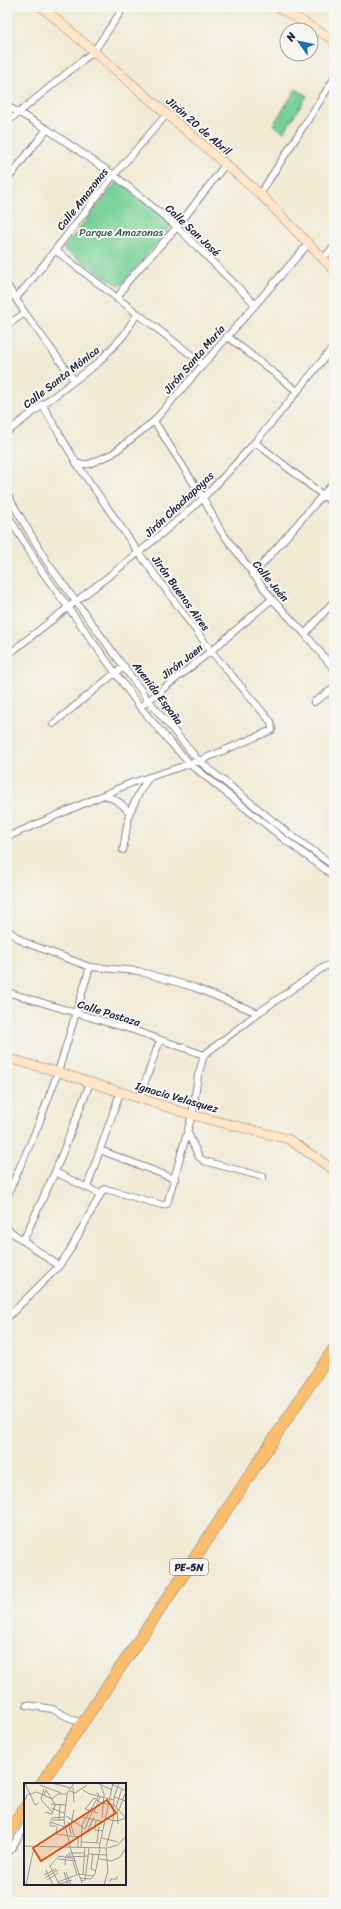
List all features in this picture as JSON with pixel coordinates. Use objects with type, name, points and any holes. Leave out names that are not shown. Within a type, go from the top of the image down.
[{"type":"highway","name":"PE-5N","points":[[42,1783],[334,1348]]},
{"type":"highway","points":[[7,1834],[24,1808]]},
{"type":"main road","name":"Jirón 20 de Abril","points":[[42,7],[260,194],[334,270]]},
{"type":"main road","points":[[278,7],[334,40]]},
{"type":"main road","name":"Ignacia Velasquez","points":[[8,1061],[58,1072],[192,1115],[288,1139],[334,1170]]},
{"type":"street","points":[[7,122],[17,112],[94,51],[124,7]]},
{"type":"street","points":[[260,194],[334,80]]},
{"type":"street","name":"Calle San José","points":[[7,106],[47,129],[114,175],[177,227],[255,304]]},
{"type":"street","name":"Calle Amazonas","points":[[16,298],[56,250],[114,175],[167,114]]},
{"type":"street","points":[[7,180],[47,129]]},
{"type":"street","points":[[117,299],[137,270],[177,227],[225,165]]},
{"type":"street","name":"Jirón Santa María","points":[[77,464],[93,463],[112,454],[154,421],[309,243]]},
{"type":"street","points":[[323,258],[334,247]]},
{"type":"street","points":[[56,250],[109,290],[117,299],[203,364]]},
{"type":"street","points":[[7,285],[25,313],[74,380]]},
{"type":"street","points":[[7,325],[25,313]]},
{"type":"street","name":"Calle Santa Mónica","points":[[7,432],[99,362],[124,335],[137,314]]},
{"type":"street","points":[[227,336],[297,391]]},
{"type":"street","name":"Jirón Chachapoyas","points":[[13,651],[139,553],[203,498],[255,442],[334,346]]},
{"type":"street","name":"Jirón Buenos Aires","points":[[42,404],[77,464],[139,553],[211,651],[271,722],[272,730],[199,761]]},
{"type":"street","name":"Calle Jaén","points":[[154,421],[203,498],[221,531],[272,599],[305,634],[334,669]]},
{"type":"street","points":[[255,442],[334,504]]},
{"type":"street","points":[[253,575],[334,482]]},
{"type":"street","name":"Avenida España","points":[[7,494],[47,562],[148,700],[199,761],[288,833],[334,866]]},
{"type":"street","name":"Avenida España","points":[[7,514],[38,567],[115,673],[140,706],[190,764],[284,839],[334,876]]},
{"type":"street","name":"Jirón Jaen","points":[[140,706],[211,651],[272,599]]},
{"type":"street","points":[[305,634],[334,601]]},
{"type":"street","points":[[53,724],[115,673],[125,667]]},
{"type":"street","points":[[314,702],[334,688]]},
{"type":"street","points":[[7,837],[149,777],[199,761]]},
{"type":"street","points":[[123,850],[129,814],[149,777]]},
{"type":"street","points":[[105,795],[119,802],[129,814]]},
{"type":"street","points":[[7,930],[24,942],[90,967],[138,971],[193,987],[258,1013]]},
{"type":"street","points":[[7,1318],[59,1266],[70,1250],[100,1194],[106,1189],[166,1205],[171,1193],[188,1133],[198,1076],[204,1055],[258,1013],[326,966],[328,965],[334,968]]},
{"type":"street","points":[[7,1196],[38,1126],[58,1072],[90,967]]},
{"type":"street","name":"Calle Pastaza","points":[[7,992],[204,1055]]},
{"type":"street","points":[[139,1099],[160,1040]]},
{"type":"street","points":[[23,1241],[55,1172],[90,1083]]},
{"type":"street","points":[[87,1187],[120,1093]]},
{"type":"street","points":[[188,1133],[199,1157],[204,1161],[263,1177]]},
{"type":"street","points":[[100,1150],[175,1179]]},
{"type":"street","points":[[55,1172],[100,1194]]},
{"type":"street","points":[[7,1229],[59,1266]]},
{"type":"street","points":[[27,1705],[52,1709],[82,1724]]},
{"type":"street","points":[[7,1855],[24,1829]]},
{"type":"green space","points":[[296,89],[307,96],[284,132],[273,125]]},
{"type":"green space","name":"Parque Amazonas","points":[[118,180],[173,224],[120,286],[63,249]]}]
